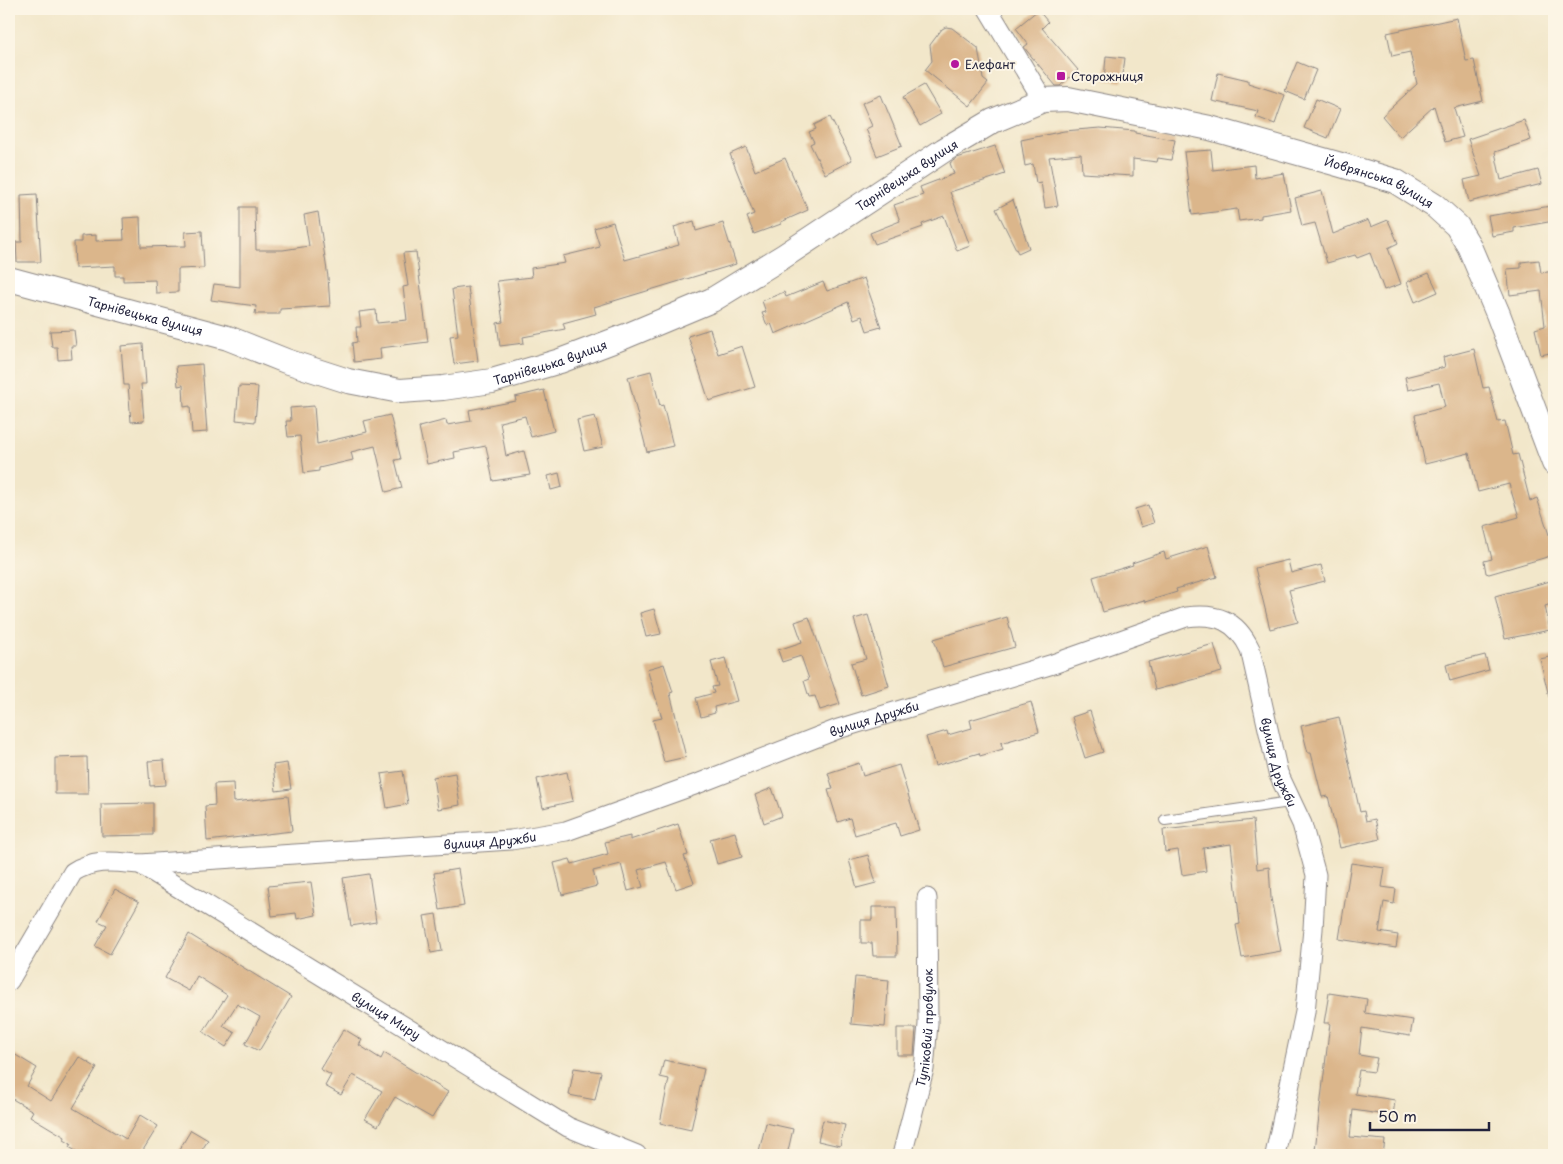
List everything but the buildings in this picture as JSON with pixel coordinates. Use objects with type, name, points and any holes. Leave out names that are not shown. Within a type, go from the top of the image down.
[{"type":"street","points":[[988,9],[1044,100]]},
{"type":"street","name":"Йоврянська вулиця","points":[[1044,100],[1068,99],[1210,128],[1395,181],[1435,206],[1457,226],[1469,246],[1498,314],[1554,463]]},
{"type":"street","name":"Тарнівецька вулиця","points":[[9,279],[228,338],[286,361],[357,382],[400,391],[443,388],[492,381],[588,350],[712,300],[784,256],[944,150],[993,121],[1044,100]]},
{"type":"street","name":"вулиця Дружби","points":[[9,981],[15,957],[73,872],[86,864],[101,862],[140,864],[510,840],[566,832],[697,784],[838,729],[1052,664],[1186,617],[1206,614],[1226,621],[1242,632],[1250,649],[1278,772],[1290,802],[1302,824],[1316,875],[1314,929],[1305,1012],[1275,1155]]},
{"type":"street","name":"вулиця Миру","points":[[140,864],[568,1127],[637,1155]]},
{"type":"street","name":"Тупіковий провулок","points":[[902,1155],[924,1069],[928,1024],[927,898]]},
{"type":"lane","points":[[1165,820],[1290,802]]},
{"type":"place","name":"Елефант","points":[[955,64]]},
{"type":"place","name":"Сторожниця","points":[[1061,76]]}]
